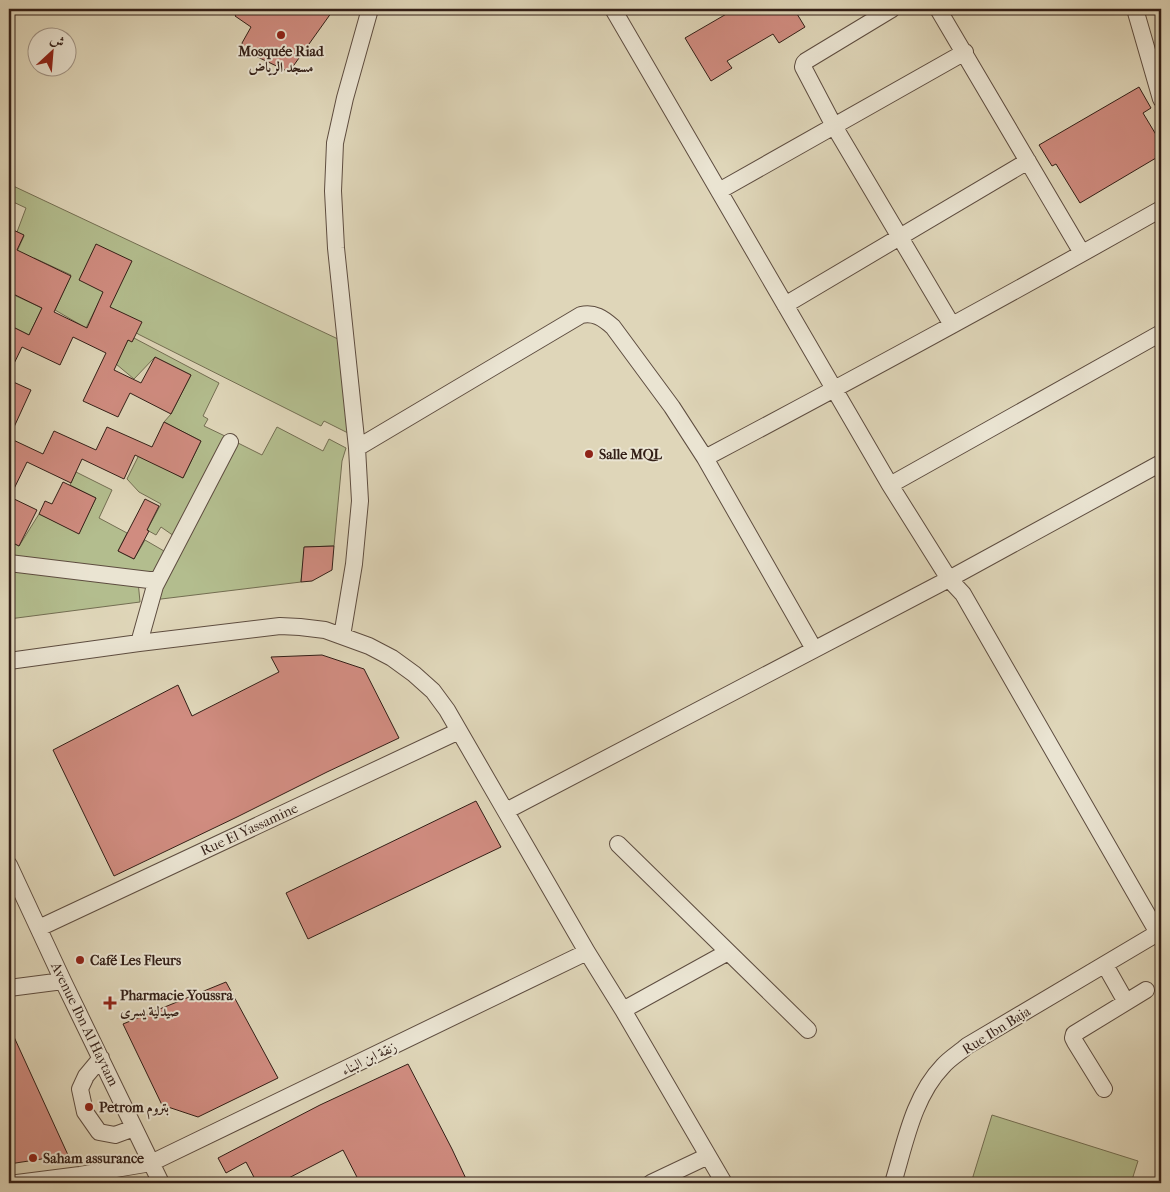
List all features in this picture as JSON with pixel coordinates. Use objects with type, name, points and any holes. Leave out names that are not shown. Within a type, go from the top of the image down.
[{"type":"street","points":[[342,636],[354,564],[360,501],[357,448],[336,248],[333,191],[336,143],[345,98],[370,9]]},
{"type":"street","points":[[613,9],[890,485],[949,579],[963,594],[1159,932]]},
{"type":"street","points":[[892,9],[806,61],[803,65],[803,70],[952,325]]},
{"type":"street","points":[[938,9],[1082,253]]},
{"type":"street","points":[[1135,9],[1161,99]]},
{"type":"street","points":[[719,191],[964,52]]},
{"type":"street","points":[[785,305],[1028,161]]},
{"type":"street","points":[[705,458],[952,325],[1161,209]]},
{"type":"street","points":[[357,448],[582,315],[596,315],[613,327],[672,407],[705,458],[814,649]]},
{"type":"street","points":[[890,485],[1161,334]]},
{"type":"street","points":[[138,643],[158,580],[230,442]]},
{"type":"street","points":[[506,811],[949,579],[1161,463]]},
{"type":"street","points":[[9,563],[158,580]]},
{"type":"street","points":[[9,661],[280,626],[325,630],[342,636],[369,646],[392,658],[414,674],[433,691],[447,710],[724,1183]]},
{"type":"street","name":"Rue El Yassamine","points":[[39,928],[459,730]]},
{"type":"street","points":[[618,844],[808,1030]]},
{"type":"street","name":"Avenue Ibn Al Haytam","points":[[9,865],[161,1183]]},
{"type":"street","name":"Rue Ibn Baja","points":[[893,1183],[914,1115],[925,1089],[943,1066],[967,1046],[1159,932]]},
{"type":"street","name":"زنقة ابن البناء","points":[[17,1183],[151,1163],[587,952]]},
{"type":"street","points":[[623,1010],[728,952]]},
{"type":"street","points":[[1105,964],[1126,1002]]},
{"type":"street","points":[[9,988],[63,981]]},
{"type":"street","points":[[1104,1089],[1075,1042],[1074,1034],[1146,990]]},
{"type":"street","points":[[101,1058],[86,1076],[80,1089],[85,1112],[99,1132],[115,1135],[134,1128]]},
{"type":"street","points":[[651,1183],[708,1156]]},
{"type":"green space","points":[[9,184],[338,339],[350,434],[324,421],[321,426],[138,334],[99,302],[86,328],[55,310],[71,275],[34,258],[16,296],[42,308],[29,335],[9,325],[9,269],[24,236],[17,232],[26,208],[9,200]]},
{"type":"green space","points":[[134,338],[219,383],[203,416],[208,419],[204,426],[227,437],[174,536],[161,527],[156,535],[147,530],[161,504],[139,492],[127,479],[139,455],[183,478],[201,441],[164,422],[171,414],[191,375],[155,357],[134,379],[116,364],[128,340],[132,341]]},
{"type":"green space","points":[[277,427],[323,451],[329,439],[346,448],[342,461],[334,546],[305,547],[301,582],[153,600],[236,442],[262,455]]},
{"type":"green space","points":[[76,472],[112,490],[99,518],[127,533],[118,551],[134,559],[145,540],[164,551],[156,574],[9,555],[9,541],[19,546],[39,514],[79,533],[96,498],[70,485]]},
{"type":"green space","points":[[9,566],[138,581],[140,602],[9,619]]},
{"type":"green space","points":[[992,1115],[1138,1161],[1131,1183],[971,1183]]},
{"type":"building","name":"Mosquée Riad مسجد الرياض","points":[[240,9],[334,9],[289,72],[243,50],[242,43],[251,27],[235,16]]},
{"type":"building","points":[[735,9],[794,9],[805,27],[779,43],[773,34],[727,61],[732,68],[711,81],[685,38]]},
{"type":"building","points":[[1139,87],[1151,108],[1143,113],[1161,143],[1161,155],[1080,203],[1056,164],[1052,166],[1039,145]]},
{"type":"building","points":[[9,228],[24,235],[17,250],[71,276],[54,312],[87,328],[103,292],[79,280],[96,244],[132,261],[110,307],[142,322],[132,342],[128,340],[114,370],[141,383],[155,357],[191,375],[171,414],[130,393],[118,417],[83,401],[106,353],[73,337],[60,365],[22,347],[9,374],[9,325],[29,335],[42,308],[9,292]]},
{"type":"building","points":[[9,380],[31,390],[9,438]]},
{"type":"building","points":[[164,422],[201,441],[183,478],[135,455],[124,479],[82,459],[71,483],[27,462],[10,497],[37,510],[19,546],[9,541],[9,438],[43,454],[54,431],[96,450],[107,427],[152,447]]},
{"type":"building","points":[[63,482],[96,498],[79,534],[39,514],[45,501],[52,504]]},
{"type":"building","points":[[145,499],[159,506],[147,530],[149,531],[134,559],[118,551]]},
{"type":"building","points":[[334,546],[332,570],[312,581],[301,582],[304,547]]},
{"type":"building","points":[[322,655],[364,669],[399,738],[114,876],[53,750],[178,685],[192,716],[279,672],[271,657]]},
{"type":"building","points":[[476,801],[501,847],[308,939],[286,893]]},
{"type":"building","points":[[226,982],[278,1078],[198,1117],[162,1105],[123,1024]]},
{"type":"building","points":[[9,1026],[68,1155],[9,1164]]},
{"type":"building","points":[[408,1064],[468,1183],[360,1183],[343,1150],[279,1183],[257,1183],[246,1162],[226,1173],[218,1158],[320,1105]]},
{"type":"place","name":"Mosquée Riad مسجد الرياض","points":[[281,35]]},
{"type":"place","name":"Salle MQL","points":[[589,454]]},
{"type":"place","name":"Café Les Fleurs","points":[[80,960]]},
{"type":"place","name":"Pharmacie Youssra صيدلية يسرى","points":[[110,1003]]},
{"type":"place","name":"Petrom بتروم","points":[[89,1107]]},
{"type":"place","name":"Saham assurance","points":[[33,1158]]}]
